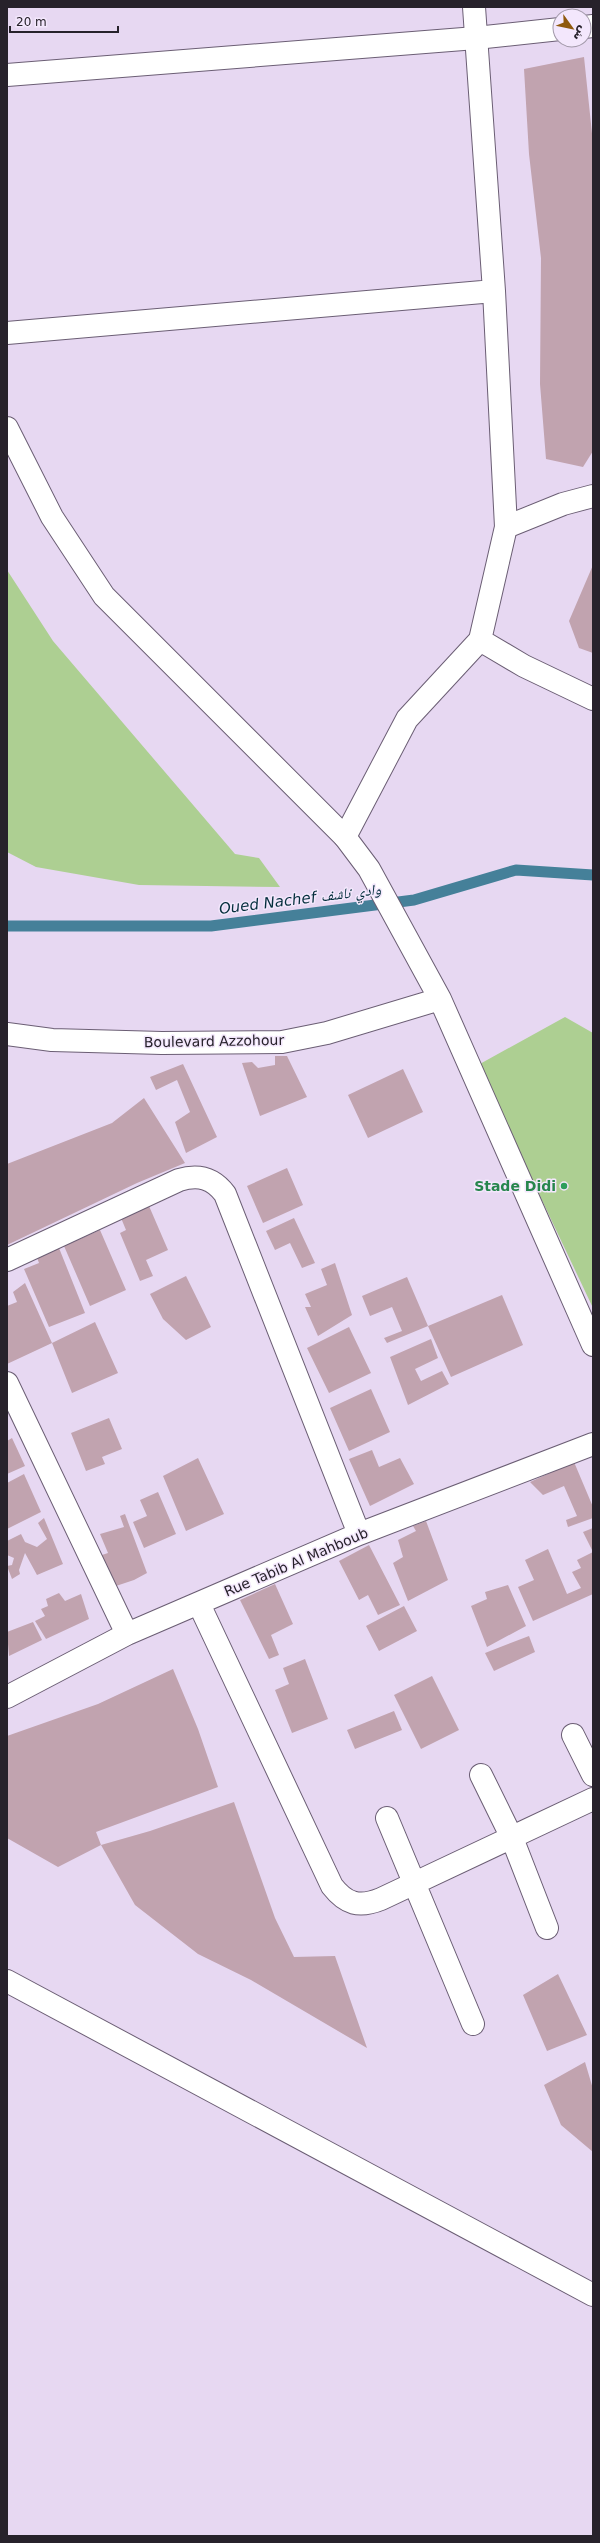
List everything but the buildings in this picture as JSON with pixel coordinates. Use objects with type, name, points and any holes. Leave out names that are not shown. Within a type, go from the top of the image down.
[{"type":"street","points":[[346,837],[407,719],[480,640],[506,527],[494,291],[474,7]]},
{"type":"street","points":[[7,75],[476,38],[552,30]]},
{"type":"street","points":[[7,333],[494,291]]},
{"type":"street","points":[[7,428],[52,517],[104,596],[346,837],[369,869],[415,949],[440,999],[593,1345]]},
{"type":"street","points":[[506,527],[563,504],[593,496]]},
{"type":"street","points":[[480,640],[524,666],[593,699]]},
{"type":"street","name":"Boulevard Azzohour","points":[[7,1034],[52,1040],[139,1043],[282,1042],[328,1033],[440,999]]},
{"type":"street","points":[[7,1260],[184,1178],[200,1177],[219,1186],[225,1194],[359,1534]]},
{"type":"street","points":[[7,1383],[128,1634]]},
{"type":"street","name":"Rue Tabib Al Mahboub","points":[[7,1697],[128,1634],[359,1534],[593,1444]]},
{"type":"street","points":[[198,1604],[332,1886],[340,1896],[357,1905],[367,1905],[593,1799]]},
{"type":"street","points":[[573,1735],[593,1775]]},
{"type":"street","points":[[481,1775],[512,1838],[547,1928]]},
{"type":"street","points":[[387,1818],[413,1884],[473,2024]]},
{"type":"street","points":[[7,1981],[593,2295]]},
{"type":"green space","points":[[7,570],[53,641],[235,854],[259,858],[280,887],[139,885],[36,867],[7,852]]},
{"type":"green space","name":"Stade Didi","points":[[565,1017],[593,1033],[593,1308],[478,1065]]},
{"type":"waterway","name":"Oued Nachef وادي ناشف","points":[[7,926],[211,926],[414,900],[516,870],[593,875]]},
{"type":"place","name":"Stade Didi","points":[[564,1186]]}]
